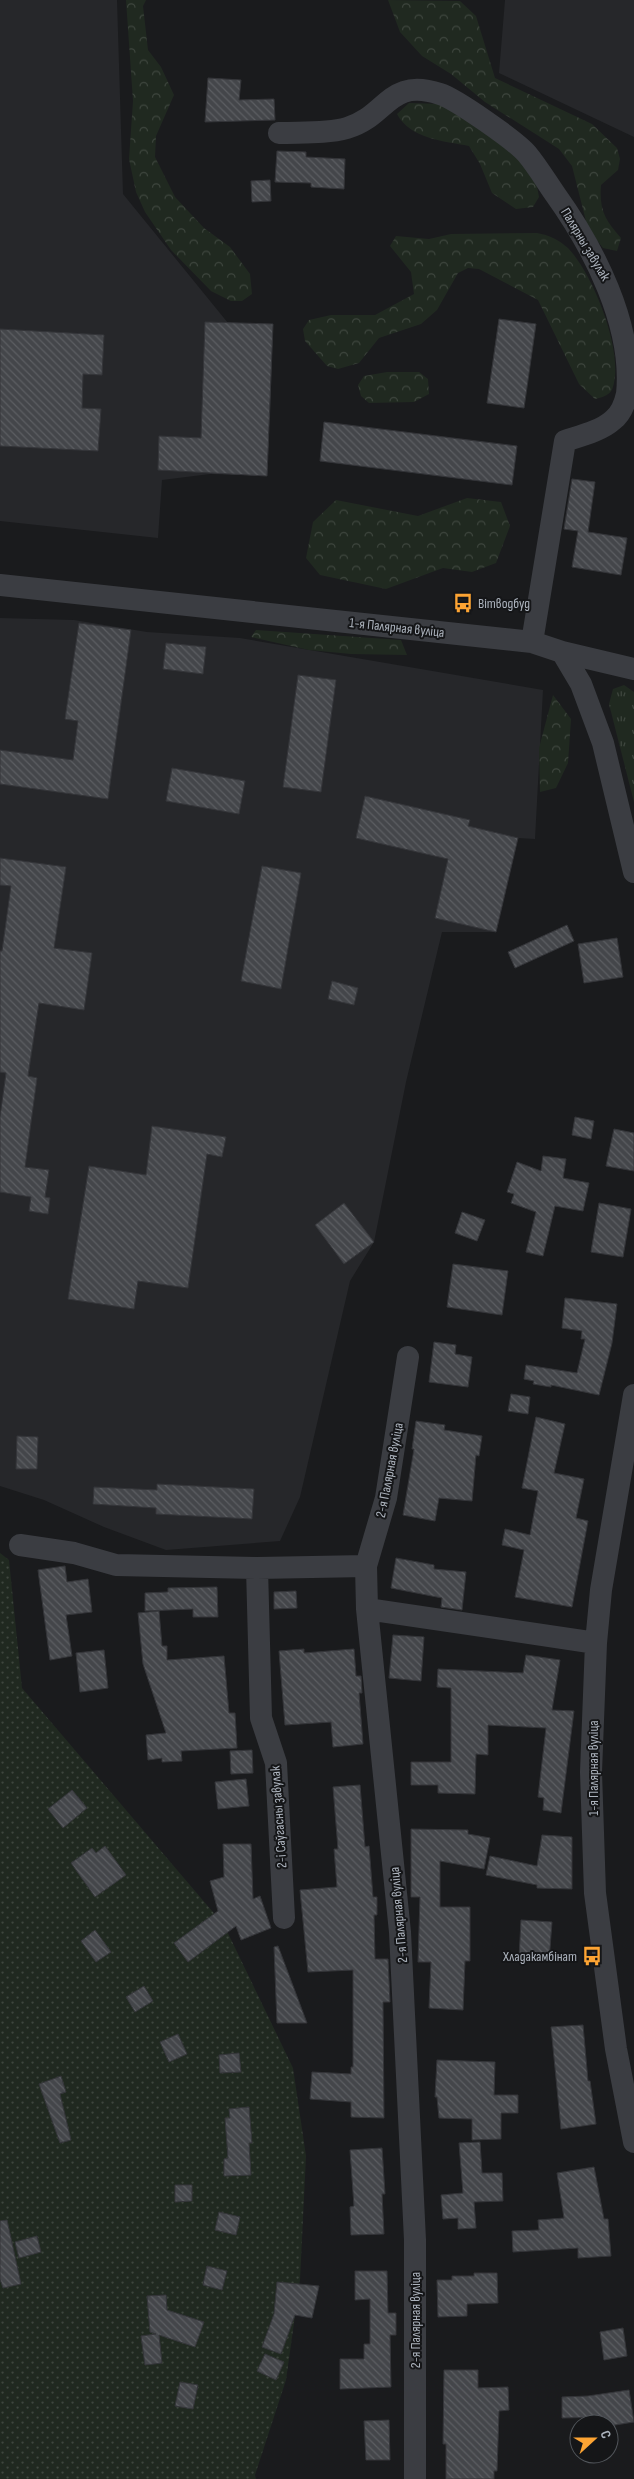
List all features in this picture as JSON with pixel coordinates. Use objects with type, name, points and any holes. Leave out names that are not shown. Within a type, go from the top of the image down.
[{"type":"street","name":"Палярны завулак","points":[[279,133],[346,128],[372,116],[393,96],[404,91],[422,90],[443,94],[463,105],[526,152],[576,223],[604,271],[623,317],[630,355],[630,384],[624,405],[614,420],[592,432],[565,441],[532,642]]},
{"type":"street","name":"1-я Палярная вуліца","points":[[0,585],[532,642],[562,652],[634,669]]},
{"type":"street","points":[[562,652],[581,684],[603,743],[634,872]]},
{"type":"street","name":"2-я Палярная вуліца","points":[[408,1357],[386,1498],[366,1566],[368,1609],[400,1932],[415,2240],[415,2479]]},
{"type":"street","name":"1-я Палярная вуліца","points":[[634,1395],[601,1590],[596,1643],[591,1772],[595,1893],[616,2049],[634,2142]]},
{"type":"street","points":[[20,1545],[74,1553],[116,1565],[258,1568],[366,1566]]},
{"type":"street","name":"2-і Саўгасны завулак","points":[[258,1568],[261,1718],[276,1763],[284,1918]]},
{"type":"street","points":[[368,1609],[596,1643]]},
{"type":"shaded area","points":[[0,0],[117,0],[123,194],[228,323],[273,324],[270,420],[240,419],[240,434],[269,435],[267,476],[210,474],[162,480],[158,538],[0,521]]},
{"type":"shaded area","points":[[505,0],[634,0],[634,137],[499,73]]},
{"type":"shaded area","points":[[0,618],[74,620],[147,632],[240,638],[543,690],[535,839],[518,838],[496,932],[442,932],[406,1082],[374,1242],[350,1281],[300,1497],[280,1541],[166,1550],[104,1527],[44,1500],[0,1486]]},
{"type":"green space","points":[[126,0],[146,0],[143,6],[148,50],[161,67],[174,95],[156,136],[155,157],[175,197],[204,228],[230,247],[250,274],[252,294],[242,301],[231,301],[211,291],[171,250],[145,212],[136,192],[129,159],[133,101]]},
{"type":"green space","points":[[388,0],[460,1],[476,16],[495,78],[592,124],[617,148],[620,159],[618,170],[601,185],[601,201],[607,220],[621,238],[617,251],[603,248],[588,229],[572,166],[559,149],[485,102],[451,74],[422,56],[400,32]]},
{"type":"green space","points":[[409,103],[443,104],[519,157],[537,186],[539,197],[533,207],[516,209],[492,193],[480,164],[469,146],[428,138],[410,129],[397,114]]},
{"type":"green space","points":[[537,233],[554,238],[568,248],[578,260],[596,294],[610,334],[614,354],[615,372],[613,387],[606,395],[595,399],[579,384],[538,300],[479,269],[468,268],[458,273],[437,310],[421,324],[379,338],[359,363],[338,369],[327,366],[305,341],[303,329],[309,320],[331,315],[375,315],[414,294],[411,272],[390,246],[396,236],[429,239],[451,234]]},
{"type":"green space","points":[[387,372],[419,372],[428,379],[429,394],[414,402],[369,403],[361,396],[358,385],[364,376]]},
{"type":"green space","points":[[467,498],[501,502],[510,526],[496,563],[472,572],[443,568],[386,589],[320,575],[306,558],[313,522],[336,500],[418,516]]},
{"type":"green space","points":[[256,630],[401,640],[407,655],[351,654],[309,650],[251,637]]},
{"type":"green space","points":[[624,685],[634,692],[634,802],[609,704],[613,689]]},
{"type":"green space","points":[[553,695],[571,719],[568,763],[556,788],[540,792],[539,748]]},
{"type":"green space","points":[[0,1553],[9,1560],[22,1688],[224,1925],[293,2068],[306,2156],[300,2280],[286,2380],[255,2475],[256,2479],[0,2479]]},
{"type":"building","points":[[208,78],[241,80],[239,100],[274,99],[275,120],[205,122]]},
{"type":"building","points":[[277,151],[306,152],[306,157],[345,159],[344,189],[311,187],[311,183],[275,182]]},
{"type":"building","points":[[270,180],[271,201],[252,202],[251,181]]},
{"type":"building","points":[[499,319],[536,324],[524,408],[487,403]]},
{"type":"building","points":[[205,322],[273,324],[267,476],[158,470],[159,436],[201,438]]},
{"type":"building","points":[[0,329],[104,335],[102,375],[83,374],[82,408],[101,409],[98,451],[0,446]]},
{"type":"building","points":[[324,422],[517,446],[512,485],[320,461]]},
{"type":"building","points":[[572,479],[595,482],[588,532],[627,538],[621,575],[572,567],[578,531],[564,529]]},
{"type":"building","points":[[79,623],[131,630],[108,799],[0,784],[0,750],[73,760],[78,721],[65,719]]},
{"type":"building","points":[[166,643],[206,647],[203,674],[163,669]]},
{"type":"building","points":[[298,675],[336,680],[321,792],[283,787]]},
{"type":"building","points":[[172,768],[245,781],[239,814],[166,801]]},
{"type":"building","points":[[365,796],[470,820],[468,826],[518,838],[496,932],[435,918],[448,859],[356,838]]},
{"type":"building","points":[[0,858],[66,867],[54,948],[92,953],[84,1010],[39,1003],[28,1076],[37,1078],[25,1167],[49,1170],[45,1197],[50,1198],[48,1214],[29,1211],[31,1197],[0,1192],[0,1117],[6,1073],[0,1072],[0,951],[2,951],[11,886],[0,885]]},
{"type":"building","points":[[262,866],[301,873],[281,989],[241,981]]},
{"type":"building","points":[[567,925],[574,941],[515,968],[508,952]]},
{"type":"building","points":[[617,938],[623,977],[584,983],[578,944]]},
{"type":"building","points":[[332,981],[358,988],[354,1005],[328,999]]},
{"type":"building","points":[[575,1117],[594,1121],[591,1139],[572,1135]]},
{"type":"building","points":[[152,1126],[226,1137],[222,1157],[207,1154],[188,1288],[138,1281],[134,1309],[68,1299],[89,1166],[146,1175]]},
{"type":"building","points":[[614,1129],[634,1133],[634,1171],[606,1166]]},
{"type":"building","points":[[543,1156],[566,1159],[563,1178],[589,1183],[583,1211],[555,1206],[543,1256],[526,1252],[536,1212],[511,1203],[514,1194],[507,1192],[517,1162],[541,1171]]},
{"type":"building","points":[[344,1203],[374,1242],[344,1264],[315,1225]]},
{"type":"building","points":[[599,1203],[631,1209],[623,1257],[591,1252]]},
{"type":"building","points":[[462,1212],[485,1220],[477,1241],[455,1233]]},
{"type":"building","points":[[453,1264],[508,1271],[502,1315],[447,1307]]},
{"type":"building","points":[[565,1298],[617,1304],[612,1343],[599,1395],[551,1385],[551,1387],[533,1384],[534,1381],[524,1379],[526,1365],[577,1373],[585,1339],[581,1339],[582,1331],[562,1328]]},
{"type":"building","points":[[434,1342],[456,1345],[455,1354],[472,1357],[468,1387],[429,1382]]},
{"type":"building","points":[[511,1394],[530,1397],[528,1414],[508,1411]]},
{"type":"building","points":[[536,1417],[565,1424],[554,1473],[584,1479],[576,1518],[588,1521],[572,1607],[515,1597],[524,1550],[502,1545],[505,1529],[530,1535],[538,1491],[522,1488]]},
{"type":"building","points":[[416,1421],[445,1425],[444,1430],[482,1436],[479,1456],[476,1455],[472,1501],[439,1498],[435,1521],[403,1515],[414,1449],[412,1449]]},
{"type":"building","points":[[17,1436],[38,1437],[37,1469],[16,1469]]},
{"type":"building","points":[[157,1484],[254,1489],[252,1519],[156,1514],[156,1508],[93,1504],[94,1487],[157,1490]]},
{"type":"building","points":[[396,1558],[434,1565],[434,1569],[466,1572],[462,1610],[441,1607],[442,1598],[391,1588]]},
{"type":"building","points":[[65,1566],[67,1582],[88,1579],[92,1612],[66,1615],[72,1656],[50,1660],[38,1570]]},
{"type":"building","points":[[217,1587],[218,1617],[193,1617],[193,1609],[145,1611],[145,1593],[168,1592],[168,1588]]},
{"type":"building","points":[[296,1591],[297,1608],[274,1609],[274,1592]]},
{"type":"building","points":[[159,1611],[162,1646],[167,1646],[167,1660],[224,1656],[229,1713],[235,1713],[237,1748],[181,1751],[182,1761],[162,1762],[162,1758],[148,1760],[146,1735],[166,1733],[143,1664],[138,1613]]},
{"type":"building","points":[[393,1635],[424,1637],[421,1681],[389,1678]]},
{"type":"building","points":[[304,1649],[304,1653],[354,1649],[356,1676],[361,1676],[362,1693],[359,1693],[363,1744],[333,1747],[331,1722],[285,1725],[279,1651]]},
{"type":"building","points":[[104,1650],[108,1688],[80,1692],[76,1653]]},
{"type":"building","points":[[526,1655],[560,1660],[552,1710],[574,1711],[561,1813],[543,1810],[544,1798],[538,1797],[546,1728],[488,1725],[488,1755],[476,1754],[475,1794],[438,1793],[438,1785],[411,1785],[411,1762],[451,1762],[451,1688],[437,1687],[438,1669],[523,1673]]},
{"type":"building","points":[[252,1750],[253,1773],[231,1774],[230,1751]]},
{"type":"building","points":[[246,1779],[249,1806],[218,1809],[215,1782]]},
{"type":"building","points":[[360,1785],[365,1847],[369,1846],[373,1897],[377,1897],[377,1915],[374,1915],[375,1959],[388,1959],[390,2002],[383,2002],[384,2118],[351,2117],[351,2102],[310,2099],[312,2072],[351,2074],[351,2067],[353,2067],[353,1970],[308,1972],[300,1890],[337,1887],[334,1849],[338,1849],[333,1787]]},
{"type":"building","points":[[72,1790],[87,1808],[63,1828],[48,1809]]},
{"type":"building","points":[[411,1829],[468,1830],[468,1834],[490,1838],[484,1869],[440,1861],[440,1907],[470,1907],[470,1961],[465,1961],[463,2010],[429,2008],[431,1962],[418,1962],[420,1897],[411,1897]]},
{"type":"building","points":[[542,1835],[572,1837],[572,1889],[537,1888],[537,1885],[486,1875],[490,1856],[537,1866]]},
{"type":"building","points":[[223,1844],[251,1844],[253,1899],[260,1896],[271,1928],[241,1940],[236,1926],[188,1962],[174,1943],[218,1911],[210,1881],[224,1877]]},
{"type":"building","points":[[105,1846],[126,1875],[95,1897],[71,1863],[92,1848],[96,1853]]},
{"type":"building","points":[[521,1920],[552,1922],[549,1961],[519,1959]]},
{"type":"building","points":[[95,1930],[111,1952],[96,1962],[81,1941]]},
{"type":"building","points":[[278,1946],[307,2023],[277,2023],[274,1947]]},
{"type":"building","points":[[144,1986],[153,2001],[135,2012],[126,1997]]},
{"type":"building","points":[[583,2025],[588,2081],[590,2081],[596,2124],[561,2129],[551,2027]]},
{"type":"building","points":[[178,2034],[187,2054],[169,2062],[160,2042]]},
{"type":"building","points":[[239,2053],[241,2072],[220,2073],[219,2055]]},
{"type":"building","points":[[437,2060],[495,2062],[494,2095],[518,2095],[518,2113],[501,2113],[501,2139],[472,2140],[472,2119],[439,2118],[437,2097],[435,2097]]},
{"type":"building","points":[[61,2076],[66,2092],[60,2094],[71,2140],[60,2143],[39,2084]]},
{"type":"building","points":[[249,2107],[252,2143],[249,2143],[251,2175],[224,2176],[224,2159],[228,2158],[225,2118],[230,2118],[229,2109]]},
{"type":"building","points":[[480,2142],[482,2173],[502,2173],[503,2201],[474,2202],[476,2228],[458,2229],[458,2218],[443,2219],[441,2195],[463,2193],[459,2143]]},
{"type":"building","points":[[382,2148],[385,2194],[382,2194],[384,2234],[351,2235],[350,2207],[354,2206],[350,2150]]},
{"type":"building","points":[[594,2167],[604,2219],[608,2219],[611,2256],[578,2258],[578,2248],[513,2252],[512,2231],[539,2230],[538,2220],[564,2218],[557,2173]]},
{"type":"building","points":[[175,2185],[192,2185],[192,2201],[175,2202]]},
{"type":"building","points":[[219,2212],[240,2217],[236,2235],[215,2230]]},
{"type":"building","points":[[7,2220],[21,2284],[3,2288],[0,2279],[0,2221]]},
{"type":"building","points":[[37,2236],[41,2252],[19,2258],[15,2242]]},
{"type":"building","points":[[207,2266],[227,2271],[222,2290],[203,2285]]},
{"type":"building","points":[[355,2271],[387,2271],[388,2313],[396,2313],[396,2335],[390,2335],[391,2387],[340,2389],[340,2359],[364,2359],[364,2344],[370,2344],[370,2299],[355,2300]]},
{"type":"building","points":[[474,2273],[497,2273],[498,2303],[467,2304],[467,2316],[438,2317],[437,2280],[452,2280],[452,2276],[474,2276]]},
{"type":"building","points":[[277,2282],[319,2286],[312,2318],[295,2315],[281,2354],[262,2347],[274,2314]]},
{"type":"building","points":[[166,2295],[167,2310],[204,2322],[195,2347],[159,2335],[162,2363],[145,2365],[141,2336],[156,2334],[150,2332],[147,2296]]},
{"type":"building","points":[[623,2328],[627,2356],[604,2360],[600,2332]]},
{"type":"building","points":[[265,2354],[284,2362],[276,2380],[257,2371]]},
{"type":"building","points":[[444,2370],[478,2370],[478,2388],[508,2387],[509,2410],[499,2411],[497,2471],[494,2471],[494,2479],[446,2479],[446,2444],[443,2444]]},
{"type":"building","points":[[180,2382],[198,2385],[193,2409],[175,2406]]},
{"type":"building","points":[[629,2390],[634,2422],[619,2424],[619,2414],[569,2414],[569,2418],[562,2418],[562,2397],[588,2396]]},
{"type":"building","points":[[389,2420],[390,2460],[366,2460],[364,2421]]},
{"type":"place","name":"Вітводбуд","points":[[463,603]]},
{"type":"place","name":"Хладакамбінат","points":[[592,1956]]}]
